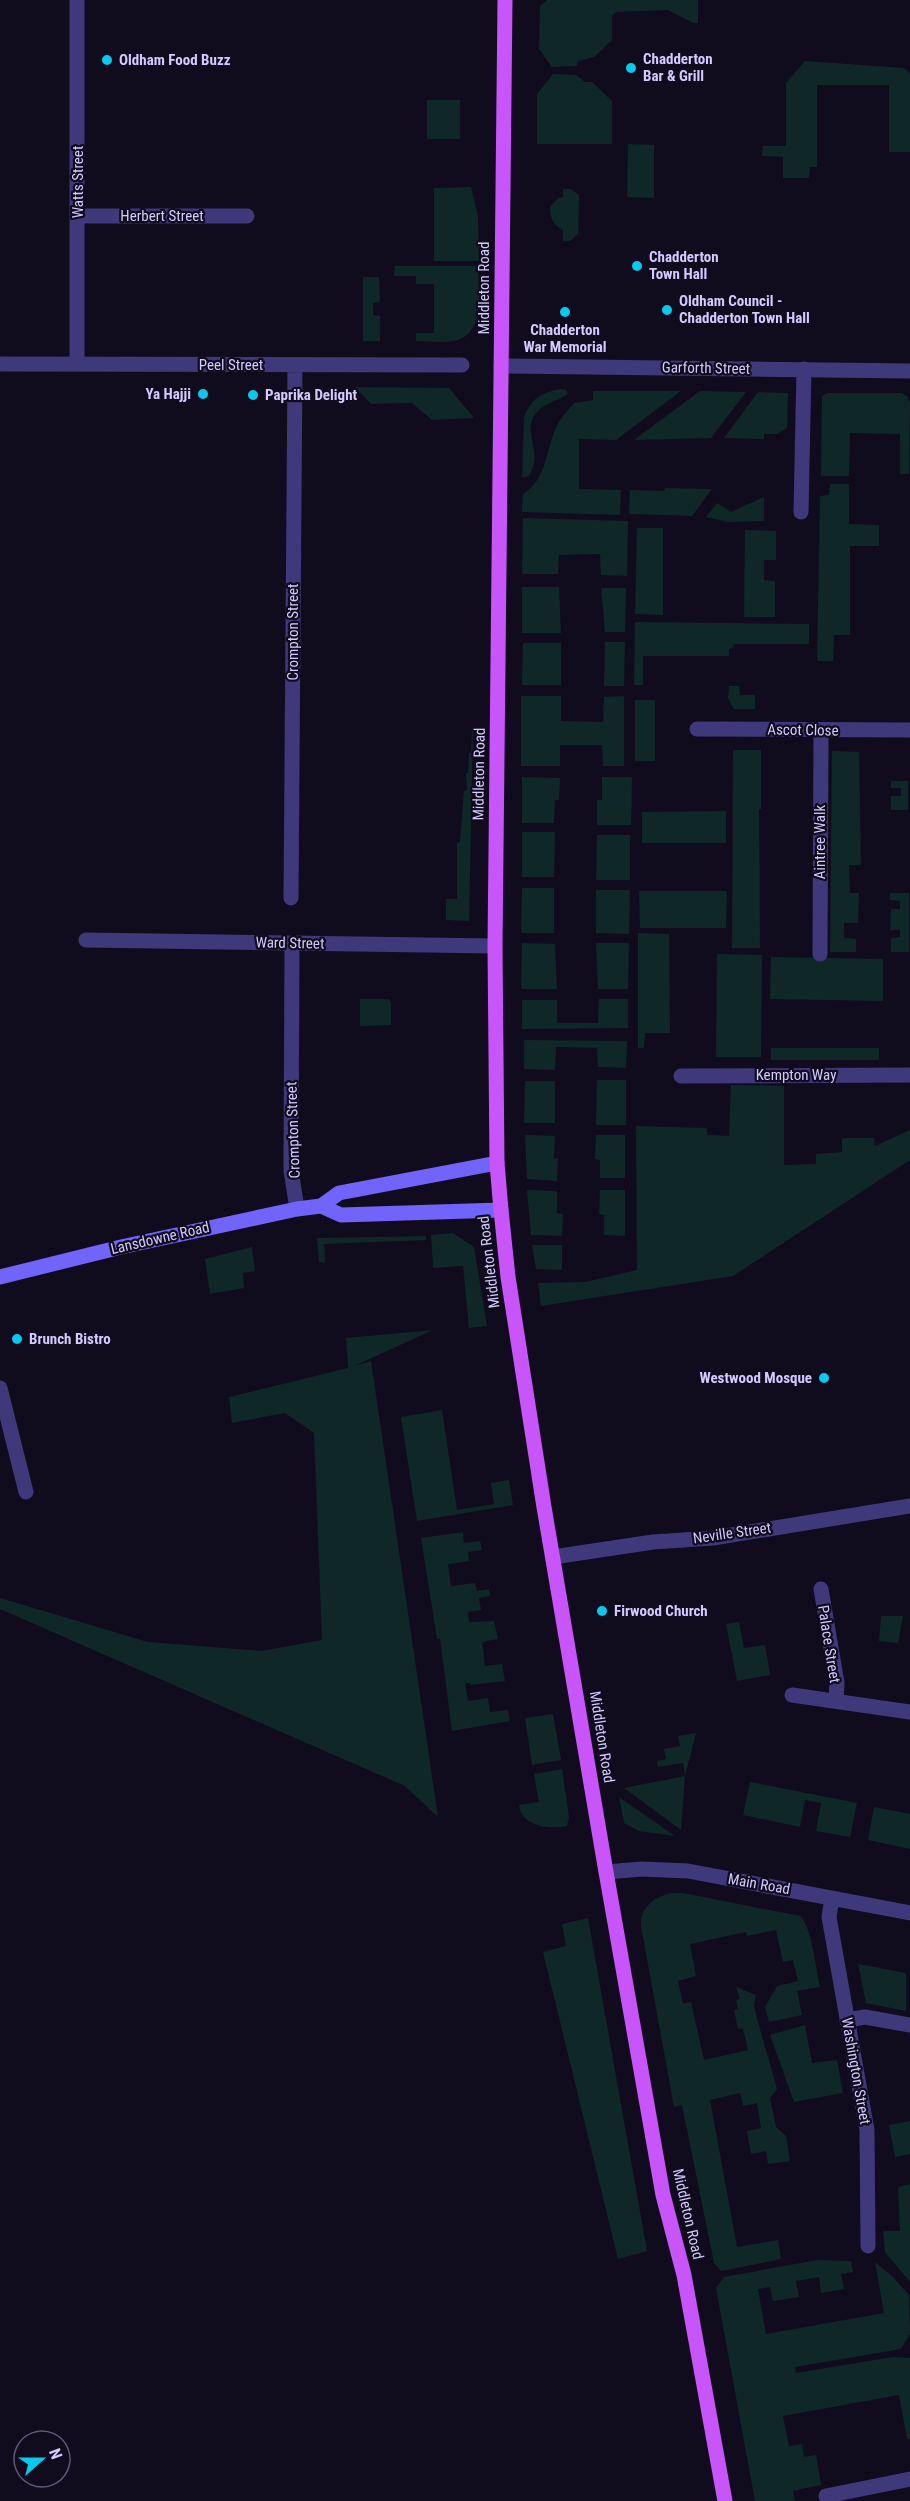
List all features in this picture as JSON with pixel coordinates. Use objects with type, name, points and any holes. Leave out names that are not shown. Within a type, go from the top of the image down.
[{"type":"main road","name":"Middleton Road","points":[[505,0],[495,946],[497,1163],[501,1210],[510,1294],[606,1872],[663,2195],[684,2275],[725,2501]]},
{"type":"main road","name":"Lansdowne Road","points":[[0,1277],[121,1247],[297,1209],[321,1206],[339,1193],[497,1163]]},
{"type":"main road","name":"Lansdowne Road","points":[[321,1206],[341,1215],[501,1210]]},
{"type":"street","name":"Watts Street","points":[[77,0],[77,364]]},
{"type":"street","name":"Herbert Street","points":[[78,216],[247,216]]},
{"type":"street","name":"Peel Street","points":[[0,364],[462,365]]},
{"type":"street","name":"Crompton Street","points":[[291,898],[295,366]]},
{"type":"street","name":"Garforth Street","points":[[501,366],[910,371]]},
{"type":"street","points":[[801,512],[804,369]]},
{"type":"street","name":"Ascot Close","points":[[697,729],[910,730]]},
{"type":"street","name":"Aintree Walk","points":[[820,954],[821,730]]},
{"type":"street","name":"Ward Street","points":[[86,940],[495,946]]},
{"type":"street","name":"Crompton Street","points":[[292,942],[291,1170],[297,1209]]},
{"type":"street","name":"Kempton Way","points":[[681,1076],[910,1075]]},
{"type":"street","points":[[0,1388],[26,1492]]},
{"type":"street","name":"Neville Street","points":[[553,1557],[653,1542],[713,1538],[910,1506]]},
{"type":"street","name":"Palace Street","points":[[821,1588],[837,1683],[836,1700]]},
{"type":"street","name":"Palace Street","points":[[792,1695],[910,1712]]},
{"type":"street","name":"Main Road","points":[[606,1872],[642,1869],[688,1871],[910,1913]]},
{"type":"street","name":"Washington Street","points":[[832,1898],[829,1917],[867,2130],[868,2246]]},
{"type":"street","points":[[847,2020],[865,2017],[910,2025]]},
{"type":"street","points":[[826,2496],[910,2479]]},
{"type":"green space","points":[[547,0],[698,0],[698,23],[693,23],[668,10],[616,12],[612,16],[612,40],[594,57],[578,61],[577,66],[552,67],[539,49],[540,6]]},
{"type":"green space","points":[[805,61],[904,68],[910,74],[910,152],[889,152],[889,85],[817,85],[817,167],[810,167],[809,178],[783,178],[783,157],[762,156],[763,146],[786,146],[786,83]]},
{"type":"green space","points":[[553,74],[576,75],[585,82],[592,82],[612,101],[612,144],[537,144],[537,94]]},
{"type":"green space","points":[[427,100],[460,100],[460,139],[427,139]]},
{"type":"green space","points":[[628,144],[654,145],[654,198],[627,197]]},
{"type":"green space","points":[[471,187],[478,216],[479,261],[434,261],[434,188]]},
{"type":"green space","points":[[563,189],[571,189],[579,195],[578,234],[570,241],[563,241],[563,230],[554,223],[551,215],[550,207],[558,198],[563,197]]},
{"type":"green space","points":[[395,266],[478,266],[478,310],[472,330],[465,337],[454,341],[416,341],[416,333],[434,333],[434,284],[416,284],[416,276],[394,276]]},
{"type":"green space","points":[[363,277],[379,277],[380,302],[373,303],[373,315],[380,316],[380,341],[363,341]]},
{"type":"green space","points":[[355,387],[449,388],[474,418],[432,420],[412,403],[371,404]]},
{"type":"green space","points":[[561,389],[566,390],[568,394],[542,407],[533,418],[531,433],[534,449],[533,467],[529,476],[522,477],[524,417],[530,405],[538,397]]},
{"type":"green space","points":[[593,391],[681,391],[616,440],[579,439],[579,489],[621,490],[620,515],[522,512],[523,494],[538,479],[542,471],[559,422],[574,403],[593,400]]},
{"type":"green space","points":[[700,391],[746,392],[711,438],[634,440]]},
{"type":"green space","points":[[758,392],[788,393],[787,428],[777,434],[764,434],[764,439],[724,438]]},
{"type":"green space","points":[[827,393],[901,393],[907,396],[910,403],[909,474],[900,474],[900,434],[850,433],[849,476],[821,476],[822,396]]},
{"type":"green space","points":[[830,484],[849,484],[849,524],[879,525],[879,546],[850,546],[850,635],[834,635],[833,661],[817,661],[820,496],[829,495]]},
{"type":"green space","points":[[665,488],[712,489],[692,516],[629,514],[630,490],[664,491]]},
{"type":"green space","points":[[764,497],[764,521],[728,522],[706,517],[717,503],[731,512]]},
{"type":"green space","points":[[523,518],[628,521],[627,576],[601,575],[600,554],[559,555],[558,574],[522,574]]},
{"type":"green space","points":[[637,528],[663,528],[663,615],[635,614]]},
{"type":"green space","points":[[745,530],[776,531],[776,560],[764,560],[764,580],[775,581],[775,617],[744,617]]},
{"type":"green space","points":[[522,587],[559,587],[561,633],[522,633]]},
{"type":"green space","points":[[601,588],[626,588],[625,632],[605,632]]},
{"type":"green space","points":[[635,622],[809,624],[809,644],[734,644],[733,648],[729,649],[729,656],[643,656],[643,685],[634,685]]},
{"type":"green space","points":[[605,642],[625,642],[624,686],[604,686]]},
{"type":"green space","points":[[523,643],[561,643],[561,685],[522,685]]},
{"type":"green space","points":[[729,686],[739,686],[740,695],[755,695],[755,709],[734,709],[728,698]]},
{"type":"green space","points":[[521,696],[561,696],[561,721],[603,722],[604,697],[624,696],[624,766],[603,766],[602,745],[560,745],[560,766],[521,766]]},
{"type":"green space","points":[[635,700],[655,700],[655,761],[635,761]]},
{"type":"green space","points":[[472,730],[469,921],[446,920],[446,899],[457,899],[457,843],[460,842],[464,791],[467,790],[466,773],[468,773],[469,753],[471,753]]},
{"type":"green space","points":[[733,750],[761,750],[760,948],[732,948]]},
{"type":"green space","points":[[832,751],[859,752],[861,865],[849,865],[850,893],[859,893],[858,923],[844,923],[844,938],[856,939],[856,952],[830,952]]},
{"type":"green space","points":[[522,777],[560,778],[559,800],[555,800],[554,823],[522,823]]},
{"type":"green space","points":[[602,777],[632,777],[631,825],[597,825],[597,800],[602,800]]},
{"type":"green space","points":[[891,781],[908,781],[908,810],[891,810],[891,796],[901,796],[901,788],[891,788]]},
{"type":"green space","points":[[726,811],[726,843],[642,843],[642,812]]},
{"type":"green space","points":[[522,832],[555,832],[554,877],[522,877]]},
{"type":"green space","points":[[597,835],[630,835],[630,880],[596,880]]},
{"type":"green space","points":[[522,888],[554,888],[554,933],[521,933]]},
{"type":"green space","points":[[596,890],[630,890],[629,934],[596,933]]},
{"type":"green space","points":[[639,891],[727,891],[726,928],[640,928]]},
{"type":"green space","points":[[890,893],[909,893],[909,952],[891,952],[891,938],[900,937],[900,930],[890,930],[891,909],[900,909],[900,901],[890,900]]},
{"type":"green space","points":[[638,933],[669,934],[670,1033],[645,1033],[644,1048],[638,1048]]},
{"type":"green space","points":[[522,943],[555,944],[557,989],[521,989]]},
{"type":"green space","points":[[596,943],[629,943],[628,989],[598,989]]},
{"type":"green space","points":[[717,954],[762,955],[761,1057],[716,1057]]},
{"type":"green space","points":[[771,957],[883,959],[883,1001],[770,999]]},
{"type":"green space","points":[[360,999],[389,999],[391,1025],[360,1026]]},
{"type":"green space","points":[[599,999],[628,999],[628,1028],[522,1029],[522,1000],[557,1000],[557,1023],[598,1023]]},
{"type":"green space","points":[[524,1040],[627,1041],[626,1068],[598,1067],[597,1048],[556,1047],[555,1070],[524,1069]]},
{"type":"green space","points":[[771,1048],[879,1048],[879,1060],[771,1060]]},
{"type":"green space","points":[[597,1080],[626,1080],[626,1125],[596,1125]]},
{"type":"green space","points":[[525,1081],[555,1081],[555,1123],[524,1123]]},
{"type":"green space","points":[[731,1085],[784,1086],[784,1165],[816,1164],[816,1154],[842,1152],[842,1138],[874,1138],[875,1146],[910,1130],[910,1160],[733,1276],[541,1306],[538,1283],[585,1282],[637,1270],[636,1126],[707,1128],[707,1135],[729,1136]]},
{"type":"green space","points":[[525,1135],[555,1136],[554,1158],[558,1159],[557,1181],[527,1179]]},
{"type":"green space","points":[[596,1135],[625,1135],[625,1178],[600,1178],[600,1160],[595,1159]]},
{"type":"green space","points":[[527,1190],[557,1191],[557,1213],[563,1214],[562,1236],[531,1235]]},
{"type":"green space","points":[[600,1190],[625,1190],[625,1236],[604,1235],[604,1215],[599,1214]]},
{"type":"green space","points":[[453,1233],[474,1247],[487,1326],[469,1328],[463,1266],[433,1268],[431,1235]]},
{"type":"green space","points":[[426,1236],[426,1240],[324,1244],[325,1263],[319,1262],[317,1238]]},
{"type":"green space","points":[[532,1245],[562,1245],[562,1270],[536,1269]]},
{"type":"green space","points":[[252,1247],[255,1271],[243,1273],[244,1288],[210,1294],[205,1259]]},
{"type":"green space","points":[[433,1330],[354,1366],[371,1361],[438,1817],[405,1786],[0,1609],[0,1598],[148,1642],[262,1651],[322,1640],[314,1433],[285,1413],[232,1423],[229,1397],[348,1368],[346,1338]]},
{"type":"green space","points":[[442,1410],[457,1510],[494,1504],[491,1483],[509,1480],[513,1505],[417,1521],[401,1417]]},
{"type":"green space","points":[[463,1532],[464,1543],[480,1541],[482,1550],[468,1552],[469,1561],[448,1564],[451,1586],[475,1583],[477,1591],[489,1589],[490,1596],[479,1598],[481,1610],[468,1612],[469,1622],[494,1621],[498,1639],[482,1642],[485,1666],[502,1664],[505,1681],[471,1685],[465,1683],[468,1701],[488,1698],[490,1712],[508,1710],[510,1721],[452,1731],[440,1639],[437,1639],[421,1538]]},
{"type":"green space","points":[[881,1616],[903,1616],[898,1643],[879,1641]]},
{"type":"green space","points":[[739,1622],[744,1648],[765,1645],[770,1675],[737,1681],[726,1624]]},
{"type":"green space","points":[[553,1714],[561,1760],[532,1765],[525,1718]]},
{"type":"green space","points":[[696,1733],[685,1776],[683,1763],[658,1767],[657,1761],[666,1759],[664,1749],[680,1746],[678,1736]]},
{"type":"green space","points":[[562,1769],[569,1817],[567,1826],[544,1827],[530,1822],[521,1812],[519,1805],[539,1802],[534,1774]]},
{"type":"green space","points":[[685,1776],[681,1830],[624,1788]]},
{"type":"green space","points":[[750,1782],[857,1803],[850,1837],[816,1831],[821,1803],[805,1800],[800,1827],[743,1815]]},
{"type":"green space","points":[[619,1797],[675,1836],[639,1831],[624,1823]]},
{"type":"green space","points":[[874,1807],[910,1814],[910,1849],[868,1840]]},
{"type":"green space","points":[[671,1893],[683,1893],[800,1916],[811,1939],[820,1987],[797,1991],[802,2015],[769,2022],[765,2007],[777,1986],[798,1981],[793,1960],[783,1962],[776,1930],[747,1936],[746,1932],[690,1944],[696,1976],[678,1981],[683,2004],[691,2002],[704,2060],[748,2050],[743,2029],[738,2029],[734,2010],[738,2009],[736,2000],[740,1999],[736,1987],[756,1995],[754,2005],[756,2015],[777,2089],[770,2098],[776,2127],[786,2136],[790,2161],[768,2164],[766,2151],[751,2154],[747,2131],[761,2128],[757,2103],[743,2106],[740,2093],[710,2100],[737,2247],[778,2240],[781,2259],[721,2271],[714,2263],[682,2105],[674,2107],[641,1926],[643,1913],[649,1904]]},
{"type":"green space","points":[[588,1918],[647,2251],[618,2259],[543,1952],[566,1946],[562,1924]]},
{"type":"green space","points":[[858,1964],[906,1973],[906,2011],[866,2003]]},
{"type":"green space","points":[[805,2025],[812,2063],[837,2060],[843,2093],[794,2102],[770,2035]]},
{"type":"green space","points":[[910,2121],[910,2154],[895,2157],[889,2125]]},
{"type":"green space","points":[[910,2184],[910,2282],[885,2252],[883,2231],[900,2231],[898,2187]]},
{"type":"green space","points":[[817,2260],[851,2261],[853,2272],[841,2274],[844,2289],[821,2293],[819,2277],[796,2281],[799,2297],[773,2301],[770,2287],[758,2289],[766,2334],[884,2313],[875,2262],[909,2295],[910,2334],[901,2349],[795,2367],[796,2373],[893,2357],[910,2358],[910,2439],[907,2439],[899,2395],[783,2416],[789,2446],[802,2444],[804,2457],[816,2455],[821,2485],[793,2491],[795,2501],[755,2501],[716,2288],[724,2277]]},
{"type":"place","name":"Oldham Food Buzz","points":[[107,60]]},
{"type":"place","name":"Chadderton Bar & Grill","points":[[631,68]]},
{"type":"place","name":"Chadderton Town Hall","points":[[637,266]]},
{"type":"place","name":"Oldham Council - Chadderton Town Hall","points":[[667,310]]},
{"type":"place","name":"Chadderton War Memorial","points":[[565,312]]},
{"type":"place","name":"Ya Hajji","points":[[203,394]]},
{"type":"place","name":"Paprika Delight","points":[[253,395]]},
{"type":"place","name":"Brunch Bistro","points":[[17,1339]]},
{"type":"place","name":"Westwood Mosque","points":[[824,1378]]},
{"type":"place","name":"Firwood Church","points":[[602,1611]]}]
